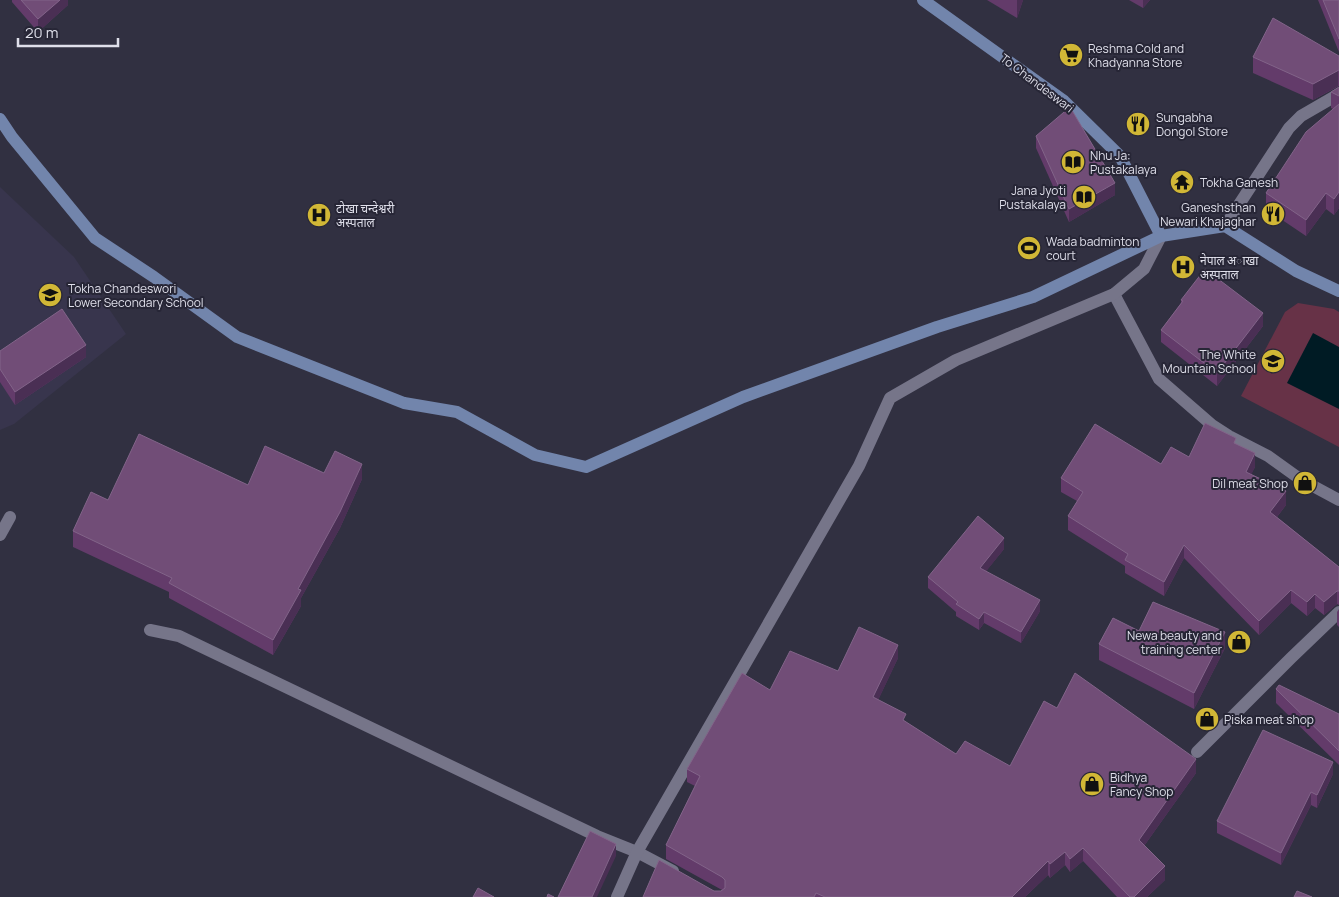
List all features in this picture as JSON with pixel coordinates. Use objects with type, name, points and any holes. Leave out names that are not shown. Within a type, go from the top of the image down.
[{"type":"main road","name":"To Chandeswari","points":[[924,0],[1064,101],[1120,156],[1161,236]]},
{"type":"main road","points":[[0,119],[12,137],[95,238],[154,277],[237,337],[404,403],[457,412],[536,455],[586,467],[743,398],[937,327],[1033,297],[1161,236],[1225,226],[1296,271],[1339,291]]},
{"type":"street","points":[[1225,226],[1289,128],[1301,116],[1339,94]]},
{"type":"street","points":[[616,897],[637,852],[859,466],[890,398],[956,360],[1114,294],[1144,269],[1161,236]]},
{"type":"street","points":[[1114,294],[1160,379],[1166,385],[1218,429],[1268,456],[1300,479],[1339,500]]},
{"type":"street","points":[[0,535],[10,517]]},
{"type":"street","points":[[1197,752],[1339,612]]},
{"type":"street","points":[[150,630],[179,636],[597,836],[637,852],[685,877]]},
{"type":"shaded area","name":"Tokha Chandeswori Lower Secondary School","points":[[0,187],[74,257],[126,334],[14,424],[0,430]]},
{"type":"shaded area","points":[[1298,303],[1334,309],[1339,312],[1339,447],[1241,396],[1285,312]]},
{"type":"water","points":[[1313,333],[1339,347],[1339,409],[1287,383]]},
{"type":"building","points":[[21,0],[60,0],[38,19]]},
{"type":"building","points":[[1323,0],[1339,0],[1339,39]]},
{"type":"building","points":[[1273,18],[1339,56],[1339,70],[1313,84],[1253,57]]},
{"type":"building","points":[[1339,87],[1339,96],[1331,92]]},
{"type":"building","points":[[1339,104],[1339,192],[1334,199],[1326,193],[1306,220],[1266,193],[1306,132]]},
{"type":"building","points":[[1070,107],[1115,183],[1069,209],[1036,136]]},
{"type":"building","points":[[1205,269],[1263,313],[1217,373],[1161,330]]},
{"type":"building","points":[[62,309],[86,345],[15,392],[0,369],[0,351]]},
{"type":"building","points":[[1205,423],[1236,438],[1234,443],[1255,453],[1246,472],[1286,491],[1270,512],[1339,567],[1339,591],[1324,602],[1315,594],[1307,602],[1291,590],[1259,621],[1184,545],[1164,582],[1125,560],[1128,554],[1068,516],[1083,492],[1061,478],[1095,424],[1161,464],[1171,447],[1189,457]]},
{"type":"building","points":[[139,434],[248,485],[265,446],[324,473],[335,451],[362,464],[340,512],[298,589],[301,590],[273,640],[169,583],[172,578],[73,531],[91,492],[108,500]]},
{"type":"building","points":[[978,516],[1004,538],[980,568],[1040,600],[1021,632],[984,612],[979,619],[956,604],[958,602],[928,577]]},
{"type":"building","points":[[1153,602],[1225,632],[1194,693],[1099,644],[1113,618],[1139,631]]},
{"type":"building","points":[[859,627],[898,645],[873,697],[906,714],[903,720],[956,754],[965,741],[1010,766],[1044,701],[1057,708],[1075,673],[1196,759],[1139,840],[1165,866],[1134,897],[1130,897],[1083,848],[1070,859],[1065,852],[1050,864],[1048,861],[1012,897],[825,897],[816,893],[814,897],[643,897],[659,860],[714,891],[721,891],[725,888],[725,880],[722,877],[666,845],[700,776],[687,769],[742,673],[770,690],[790,651],[838,671]]},
{"type":"building","points":[[1279,685],[1339,714],[1339,751],[1276,689]]},
{"type":"building","points":[[1263,730],[1333,762],[1317,795],[1311,792],[1281,853],[1217,821]]},
{"type":"building","points":[[590,831],[616,844],[592,897],[558,897]]},
{"type":"building","points":[[478,888],[494,897],[473,897]]},
{"type":"building","points":[[1297,891],[1312,897],[1294,897]]},
{"type":"place","name":"Reshma Cold and Khadyanna Store","points":[[1071,55]]},
{"type":"place","name":"Sungabha Dongol Store","points":[[1138,124]]},
{"type":"place","name":"Nhu Ja: Pustakalaya","points":[[1073,162]]},
{"type":"place","name":"Tokha Ganesh","points":[[1182,182]]},
{"type":"place","name":"Jana Jyoti Pustakalaya","points":[[1084,197]]},
{"type":"place","name":"Ganeshsthan Newari Khajaghar","points":[[1273,214]]},
{"type":"place","name":"टोखा चन्देश्वरी अस्पताल","points":[[319,215]]},
{"type":"place","name":"Wada badminton court","points":[[1029,248]]},
{"type":"place","name":"नेपाल अाखा अस्पताल","points":[[1183,267]]},
{"type":"place","name":"Tokha Chandeswori Lower Secondary School","points":[[50,295]]},
{"type":"place","name":"The White Mountain School","points":[[1273,361]]},
{"type":"place","name":"Dil meat Shop","points":[[1305,483]]},
{"type":"place","name":"Newa beauty and training center","points":[[1239,642]]},
{"type":"place","name":"Piska meat shop","points":[[1207,719]]},
{"type":"place","name":"Bidhya Fancy Shop","points":[[1092,784]]}]
